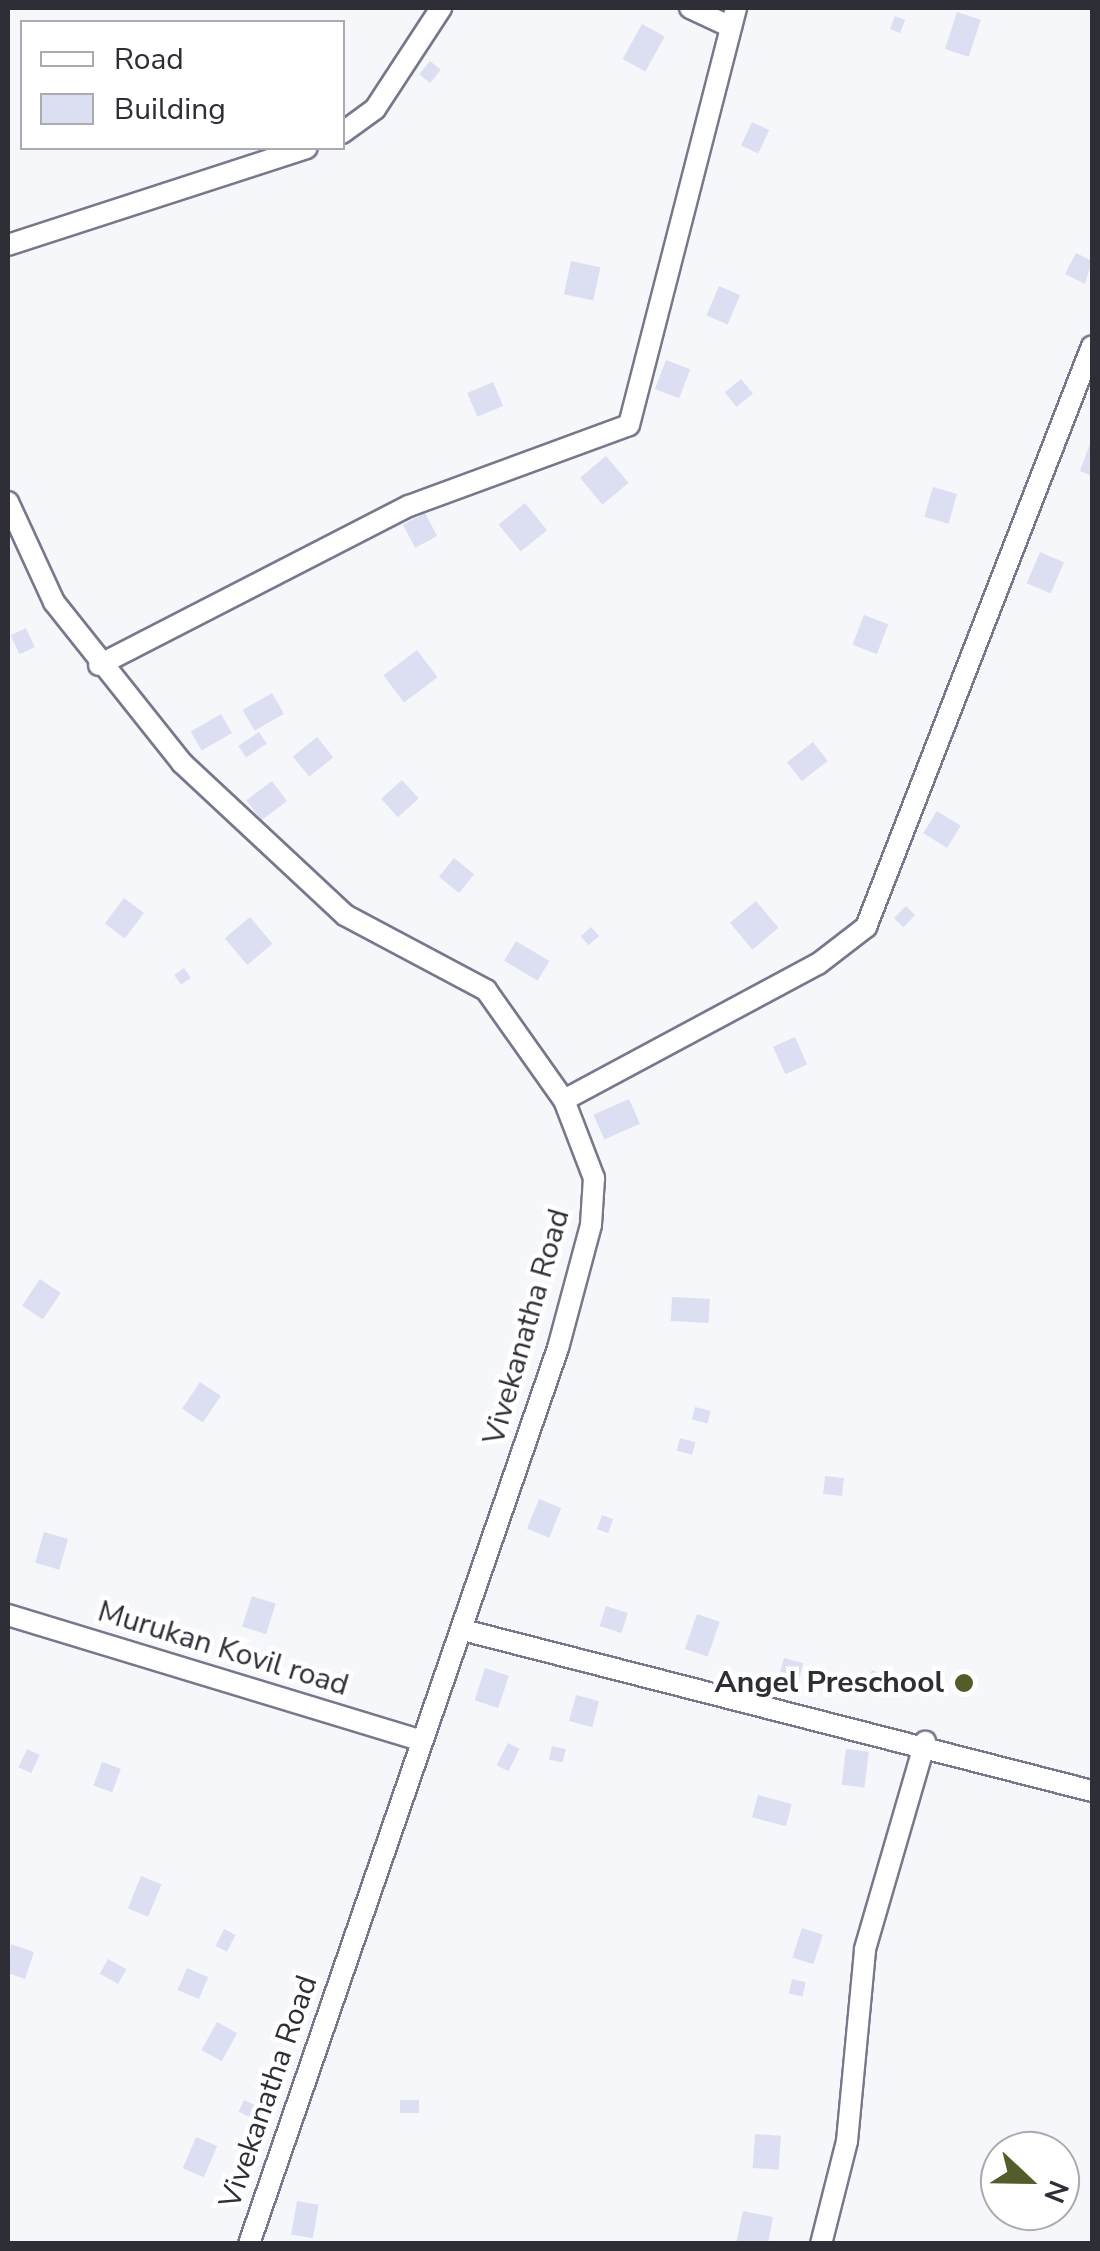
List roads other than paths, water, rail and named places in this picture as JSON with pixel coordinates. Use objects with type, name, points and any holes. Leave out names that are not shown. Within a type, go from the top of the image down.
[{"type":"street","points":[[345,131],[375,109],[441,8]]},
{"type":"street","points":[[99,665],[409,506],[629,425],[734,17],[690,8]]},
{"type":"street","points":[[8,245],[301,150]]},
{"type":"street","points":[[564,1100],[818,964],[866,927],[1092,346]]},
{"type":"street","name":"Vivekanatha Road","points":[[8,502],[54,602],[99,665],[182,763],[345,915],[486,990],[564,1100],[594,1178],[592,1225],[463,1630],[420,1740],[249,2244]]},
{"type":"street","name":"Murukan Kovil road","points":[[8,1615],[420,1740]]},
{"type":"street","points":[[463,1630],[925,1742],[1092,1792]]},
{"type":"street","points":[[821,2244],[847,2141],[865,1948],[925,1742]]},
{"type":"place","name":"Angel Preschool","points":[[964,1683]]}]
